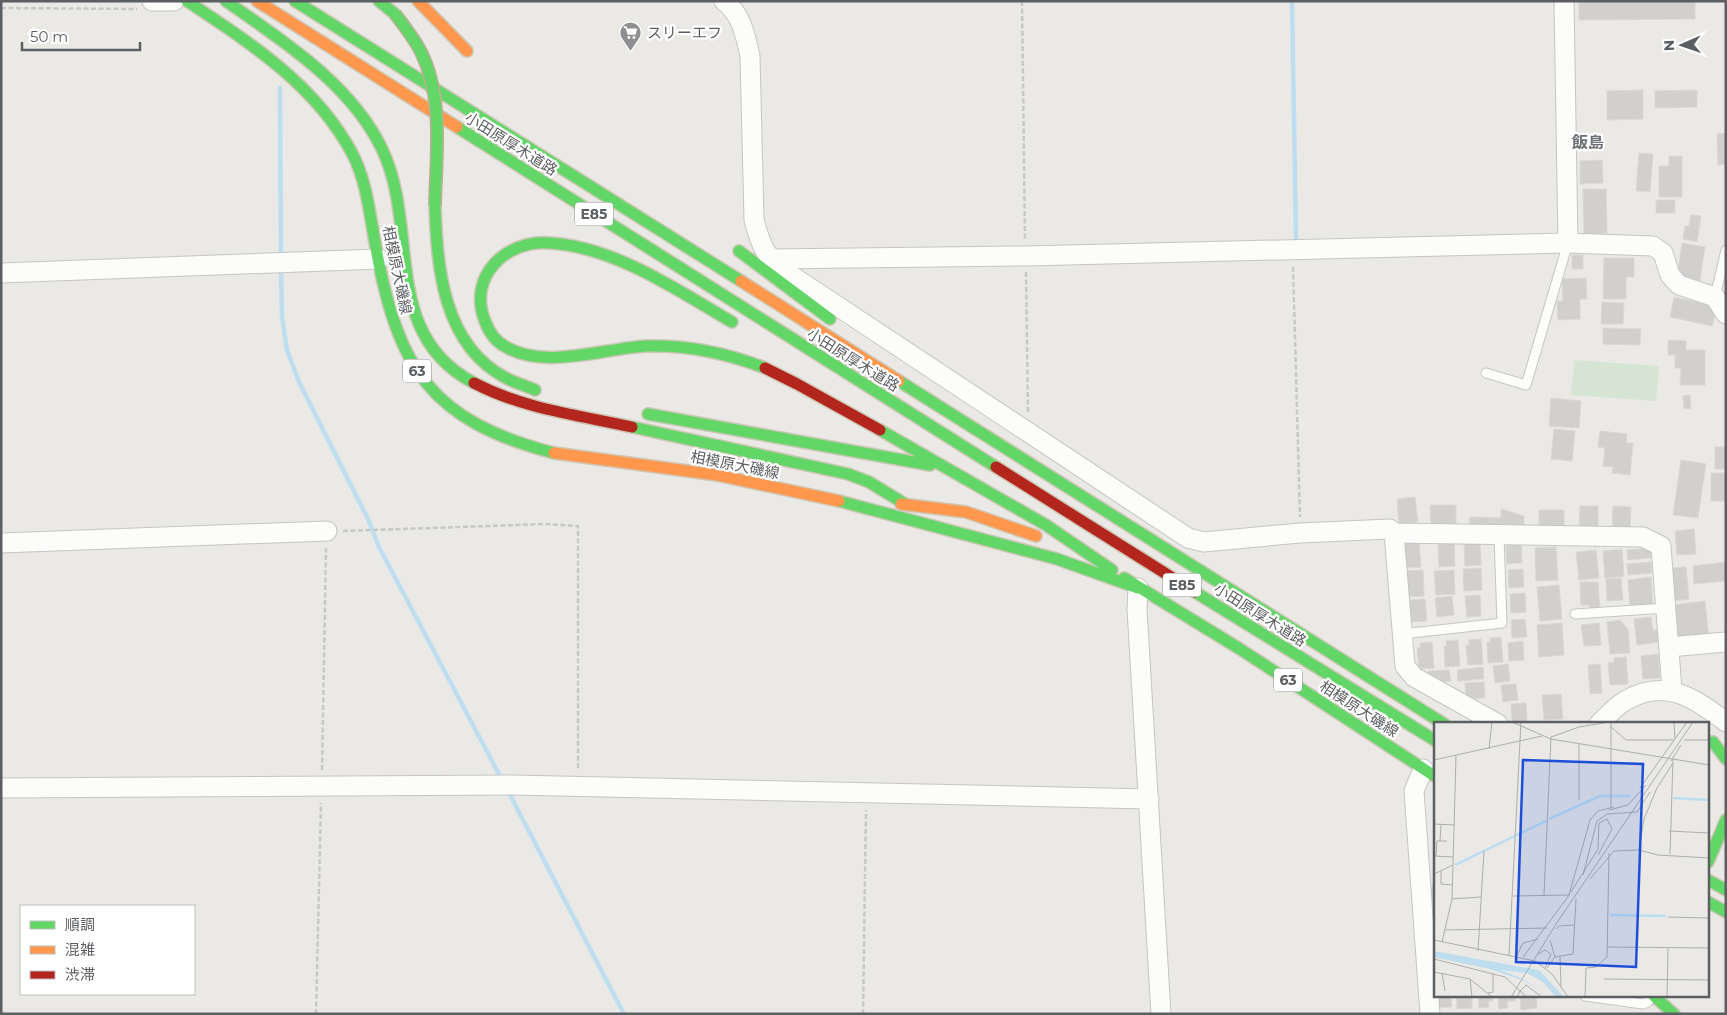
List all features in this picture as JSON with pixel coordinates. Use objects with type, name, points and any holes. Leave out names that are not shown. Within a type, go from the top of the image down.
[{"type":"main road","name":"相模原大磯線","points":[[187,1],[264,54],[317,99],[353,154],[363,183],[388,308],[398,338],[412,365],[431,389],[461,417],[492,434],[518,445],[552,453],[703,472],[842,502],[1048,556],[1138,588]]},
{"type":"main road","points":[[226,1],[300,56],[332,83],[372,130],[391,173],[398,208],[402,264],[410,303],[424,336],[446,364],[469,381],[523,404],[848,474],[869,482],[905,504]]},
{"type":"main road","name":"小田原厚木道路","points":[[257,1],[930,426],[1434,740]]},
{"type":"main road","name":"小田原厚木道路","points":[[295,1],[1441,722]]},
{"type":"main road","points":[[379,1],[395,14],[412,36],[424,60],[431,83],[435,122],[435,243],[442,291],[456,329],[478,356],[499,374],[542,392]]},
{"type":"main road","points":[[418,1],[467,51]]},
{"type":"main road","points":[[743,328],[597,251],[562,242],[538,243],[518,247],[502,254],[488,268],[480,288],[480,310],[486,328],[498,343],[518,353],[539,358],[568,357],[640,347],[680,346],[739,358],[773,372],[966,477],[1054,528],[1112,570]]},
{"type":"main road","points":[[739,251],[840,327]]},
{"type":"main road","points":[[864,345],[941,407]]},
{"type":"main road","points":[[832,378],[930,426]]},
{"type":"main road","points":[[632,411],[706,423],[868,456],[929,464],[966,477]]},
{"type":"main road","name":"相模原大磯線","points":[[842,502],[905,504],[966,512],[1052,541],[1112,570],[1138,588],[1240,649],[1429,773]]},
{"type":"main road","name":"63","points":[[905,504],[923,515],[1006,538],[1048,556]]},
{"type":"main road","points":[[1710,741],[1726,746]]},
{"type":"main road","points":[[1710,741],[1726,758]]},
{"type":"main road","points":[[1710,857],[1726,820]]},
{"type":"main road","points":[[1710,881],[1726,890]]},
{"type":"main road","points":[[1710,903],[1726,912]]},
{"type":"main road","points":[[1656,998],[1679,1011]]},
{"type":"street","points":[[153,2],[174,1]]},
{"type":"street","points":[[1564,1],[1568,243]]},
{"type":"street","points":[[731,3],[746,34],[750,56],[754,220],[761,245],[771,259],[797,279],[1188,538],[1204,542],[1300,533],[1390,529],[1394,533],[1643,537],[1661,546],[1672,690]]},
{"type":"street","points":[[771,259],[1026,256],[1292,248],[1568,243],[1653,246],[1663,253],[1670,275],[1679,285],[1715,297],[1726,314]]},
{"type":"street","points":[[1,274],[379,259]]},
{"type":"street","points":[[1,543],[326,531]]},
{"type":"street","points":[[1394,533],[1405,666],[1414,677],[1494,722]]},
{"type":"street","points":[[1138,588],[1137,609],[1161,1014]]},
{"type":"street","points":[[1669,647],[1726,642]]},
{"type":"street","points":[[1601,722],[1624,701],[1648,691],[1672,690],[1699,702],[1726,722]]},
{"type":"street","points":[[1429,773],[1414,790],[1429,912],[1430,1014]]},
{"type":"street","points":[[1,788],[578,786],[1149,798]]},
{"type":"lane","points":[[1486,373],[1526,385],[1568,243]]},
{"type":"lane","points":[[1715,297],[1726,250]]},
{"type":"lane","points":[[1402,634],[1502,623],[1499,536]]},
{"type":"lane","points":[[1575,614],[1666,608]]},
{"type":"lane","points":[[1600,998],[1643,1004],[1648,1002],[1651,998]]},
{"type":"path","points":[[1022,1],[1028,433]]},
{"type":"path","points":[[1,8],[143,9],[153,2]]},
{"type":"path","points":[[1292,248],[1300,533]]},
{"type":"path","points":[[326,531],[546,524],[578,526],[578,786]]},
{"type":"path","points":[[863,1014],[866,792]]},
{"type":"green space","points":[[1574,360],[1659,366],[1656,401],[1571,395]]},
{"type":"building","points":[[1579,1],[1695,1],[1695,19],[1579,20]]},
{"type":"building","points":[[1643,90],[1643,119],[1607,120],[1607,91]]},
{"type":"building","points":[[1697,90],[1697,107],[1655,108],[1655,91]]},
{"type":"building","points":[[1726,133],[1726,164],[1718,165],[1717,134]]},
{"type":"building","points":[[1639,153],[1653,154],[1650,192],[1636,191]]},
{"type":"building","points":[[1669,156],[1682,156],[1682,197],[1659,197],[1659,166],[1669,166]]},
{"type":"building","points":[[1602,160],[1603,183],[1580,184],[1580,161]]},
{"type":"building","points":[[1583,189],[1606,189],[1607,233],[1584,234]]},
{"type":"building","points":[[1656,200],[1675,200],[1675,213],[1656,213]]},
{"type":"building","points":[[1691,215],[1701,216],[1697,242],[1683,239],[1685,226],[1689,226]]},
{"type":"building","points":[[1682,243],[1705,247],[1700,281],[1677,278]]},
{"type":"building","points":[[1572,255],[1583,255],[1583,269],[1572,269]]},
{"type":"building","points":[[1604,258],[1634,258],[1634,277],[1626,277],[1626,299],[1603,299]]},
{"type":"building","points":[[1586,278],[1587,299],[1580,299],[1580,319],[1558,320],[1557,301],[1563,301],[1562,279]]},
{"type":"building","points":[[1674,297],[1709,305],[1716,312],[1712,326],[1670,317]]},
{"type":"building","points":[[1602,302],[1624,303],[1623,324],[1601,324]]},
{"type":"building","points":[[1603,328],[1641,329],[1640,345],[1603,344]]},
{"type":"building","points":[[1668,340],[1686,341],[1686,350],[1705,350],[1705,385],[1680,385],[1681,368],[1675,368],[1675,355],[1668,355]]},
{"type":"building","points":[[1690,395],[1691,408],[1684,409],[1683,396]]},
{"type":"building","points":[[1551,398],[1581,401],[1579,428],[1549,426]]},
{"type":"building","points":[[1554,429],[1575,431],[1572,461],[1551,459]]},
{"type":"building","points":[[1600,431],[1627,434],[1626,443],[1633,443],[1630,475],[1612,473],[1613,467],[1603,466],[1605,448],[1598,447]]},
{"type":"building","points":[[1715,447],[1726,447],[1726,469],[1715,469]]},
{"type":"building","points":[[1681,460],[1706,464],[1698,518],[1673,515]]},
{"type":"building","points":[[1711,473],[1726,473],[1726,501],[1711,501]]},
{"type":"building","points":[[1415,497],[1418,522],[1399,524],[1397,499]]},
{"type":"building","points":[[1430,505],[1456,505],[1456,525],[1431,525]]},
{"type":"building","points":[[1580,506],[1598,506],[1598,532],[1579,531]]},
{"type":"building","points":[[1613,506],[1631,507],[1630,531],[1612,530]]},
{"type":"building","points":[[1501,509],[1524,516],[1524,529],[1469,527],[1470,517],[1501,518]]},
{"type":"building","points":[[1539,510],[1564,510],[1564,530],[1539,530]]},
{"type":"building","points":[[1694,529],[1696,554],[1677,555],[1675,531]]},
{"type":"building","points":[[1454,540],[1455,566],[1439,567],[1438,541]]},
{"type":"building","points":[[1419,541],[1421,567],[1404,568],[1403,542]]},
{"type":"building","points":[[1480,541],[1481,565],[1465,566],[1464,542]]},
{"type":"building","points":[[1521,544],[1522,563],[1507,564],[1506,546]]},
{"type":"building","points":[[1556,547],[1558,580],[1536,581],[1535,548]]},
{"type":"building","points":[[1651,548],[1651,558],[1628,560],[1627,550]]},
{"type":"building","points":[[1622,549],[1624,576],[1605,578],[1603,551]]},
{"type":"building","points":[[1596,550],[1599,578],[1579,580],[1576,552]]},
{"type":"building","points":[[1651,562],[1652,573],[1628,575],[1627,564]]},
{"type":"building","points":[[1726,562],[1726,581],[1694,584],[1693,566]]},
{"type":"building","points":[[1686,567],[1689,599],[1671,601],[1668,568]]},
{"type":"building","points":[[1481,568],[1482,590],[1464,591],[1463,569]]},
{"type":"building","points":[[1523,569],[1524,587],[1509,588],[1508,570]]},
{"type":"building","points":[[1423,570],[1424,596],[1408,597],[1407,571]]},
{"type":"building","points":[[1454,570],[1455,594],[1436,595],[1434,571]]},
{"type":"building","points":[[1651,577],[1653,604],[1630,606],[1628,580]]},
{"type":"building","points":[[1621,578],[1623,600],[1607,601],[1606,579]]},
{"type":"building","points":[[1580,582],[1598,582],[1600,608],[1589,608],[1589,605],[1581,605]]},
{"type":"building","points":[[1559,585],[1562,619],[1540,621],[1537,587]]},
{"type":"building","points":[[1525,593],[1526,612],[1511,613],[1510,594]]},
{"type":"building","points":[[1480,595],[1481,616],[1467,617],[1465,596]]},
{"type":"building","points":[[1452,596],[1454,615],[1437,617],[1435,598]]},
{"type":"building","points":[[1425,599],[1427,621],[1411,622],[1410,600]]},
{"type":"building","points":[[1705,601],[1709,639],[1676,643],[1672,605]]},
{"type":"building","points":[[1651,617],[1653,630],[1659,630],[1660,642],[1637,645],[1634,619]]},
{"type":"building","points":[[1525,619],[1527,637],[1512,638],[1511,620]]},
{"type":"building","points":[[1620,620],[1628,629],[1630,653],[1610,654],[1607,622]]},
{"type":"building","points":[[1562,623],[1564,655],[1539,657],[1537,625]]},
{"type":"building","points":[[1599,623],[1601,645],[1584,646],[1581,625]]},
{"type":"building","points":[[1501,637],[1503,662],[1488,663],[1487,642],[1490,642],[1490,638]]},
{"type":"building","points":[[1481,639],[1483,664],[1468,665],[1466,645],[1469,645],[1469,640]]},
{"type":"building","points":[[1458,640],[1460,666],[1445,667],[1444,646],[1447,646],[1446,641]]},
{"type":"building","points":[[1523,641],[1524,660],[1509,661],[1508,643]]},
{"type":"building","points":[[1432,642],[1434,668],[1419,669],[1417,648],[1420,648],[1420,643]]},
{"type":"building","points":[[1658,654],[1660,678],[1643,679],[1641,656]]},
{"type":"building","points":[[1626,657],[1628,684],[1610,685],[1608,663],[1614,662],[1614,658]]},
{"type":"building","points":[[1508,664],[1510,681],[1495,683],[1493,666]]},
{"type":"building","points":[[1600,664],[1602,693],[1590,694],[1588,665]]},
{"type":"building","points":[[1483,667],[1484,679],[1458,681],[1457,670]]},
{"type":"building","points":[[1449,670],[1451,681],[1439,682],[1439,677],[1428,678],[1428,671]]},
{"type":"building","points":[[1484,682],[1485,698],[1466,699],[1465,683]]},
{"type":"building","points":[[1516,684],[1518,700],[1503,702],[1501,685]]},
{"type":"building","points":[[1561,694],[1563,719],[1544,720],[1542,695]]},
{"type":"building","points":[[1526,703],[1527,722],[1512,722],[1511,704]]},
{"type":"building","points":[[1427,886],[1434,886],[1434,905],[1429,906]]},
{"type":"building","points":[[1434,920],[1434,937],[1429,937],[1428,921]]},
{"type":"building","points":[[1436,998],[1451,998],[1452,1007],[1436,1008]]},
{"type":"building","points":[[1456,998],[1472,998],[1472,1008],[1457,1009]]},
{"type":"building","points":[[1478,998],[1493,998],[1493,1001],[1488,1001],[1489,1007],[1479,1008]]},
{"type":"building","points":[[1498,998],[1515,998],[1516,1001],[1507,1001],[1508,1008],[1499,1009]]},
{"type":"building","points":[[1520,998],[1536,998],[1537,1008],[1521,1010]]},
{"type":"waterway","points":[[1292,1],[1296,239]]},
{"type":"waterway","points":[[280,88],[281,259]]},
{"type":"waterway","points":[[281,266],[282,317],[287,350],[299,382],[368,519],[379,547],[502,780]]},
{"type":"waterway","points":[[508,791],[624,1014]]},
{"type":"traffic: fast","points":[[187,1],[257,49],[279,67],[300,86],[337,128],[352,153],[361,175],[385,290],[396,327],[410,358],[427,384],[449,406],[477,424],[512,440],[554,453]]},
{"type":"traffic: fast","points":[[226,1],[314,66],[353,104],[369,126],[382,149],[393,180],[407,277],[414,308],[425,337],[445,362],[474,383]]},
{"type":"traffic: fast","points":[[295,1],[741,281]]},
{"type":"traffic: fast","points":[[379,1],[395,14]]},
{"type":"traffic: fast","points":[[395,14],[421,52],[433,88],[437,127],[435,205]]},
{"type":"traffic: fast","points":[[457,127],[996,467]]},
{"type":"traffic: fast","points":[[435,205],[438,254],[442,279],[456,325],[469,346],[485,364],[506,378],[535,390]]},
{"type":"traffic: fast","points":[[732,322],[645,272],[622,261],[574,246],[534,243],[519,247],[505,254],[494,264],[486,276],[481,290],[481,305],[485,321],[491,333],[502,345],[522,354],[539,357],[575,356],[647,346],[662,346],[722,354],[765,368]]},
{"type":"traffic: fast","points":[[739,251],[830,319]]},
{"type":"traffic: fast","points":[[899,381],[1441,722]]},
{"type":"traffic: fast","points":[[648,414],[930,465]]},
{"type":"traffic: fast","points":[[632,427],[848,474],[869,482],[905,504]]},
{"type":"traffic: fast","points":[[880,430],[1046,525],[1112,570]]},
{"type":"traffic: fast","points":[[839,501],[1057,559],[1138,588]]},
{"type":"traffic: fast","points":[[1124,578],[1240,649],[1434,776]]},
{"type":"traffic: fast","points":[[1195,592],[1434,740]]},
{"type":"traffic: fast","points":[[1713,742],[1726,759]]},
{"type":"traffic: fast","points":[[1710,857],[1726,820]]},
{"type":"traffic: fast","points":[[1710,881],[1726,890]]},
{"type":"traffic: fast","points":[[1710,903],[1726,912]]},
{"type":"traffic: fast","points":[[1656,998],[1674,1014]]},
{"type":"traffic: slow","points":[[257,1],[457,127]]},
{"type":"traffic: slow","points":[[418,1],[467,51]]},
{"type":"traffic: slow","points":[[741,281],[899,381]]},
{"type":"traffic: slow","points":[[554,453],[717,475],[839,501]]},
{"type":"traffic: slow","points":[[901,504],[966,512],[1036,536]]},
{"type":"traffic: jam","points":[[765,368],[880,430]]},
{"type":"traffic: jam","points":[[474,383],[493,392],[532,405],[632,427]]},
{"type":"traffic: jam","points":[[996,467],[1195,592]]},
{"type":"place","name":"スリーエフ","points":[[631,52]]},
{"type":"district","name":"飯島","points":[[1588,142]]}]
